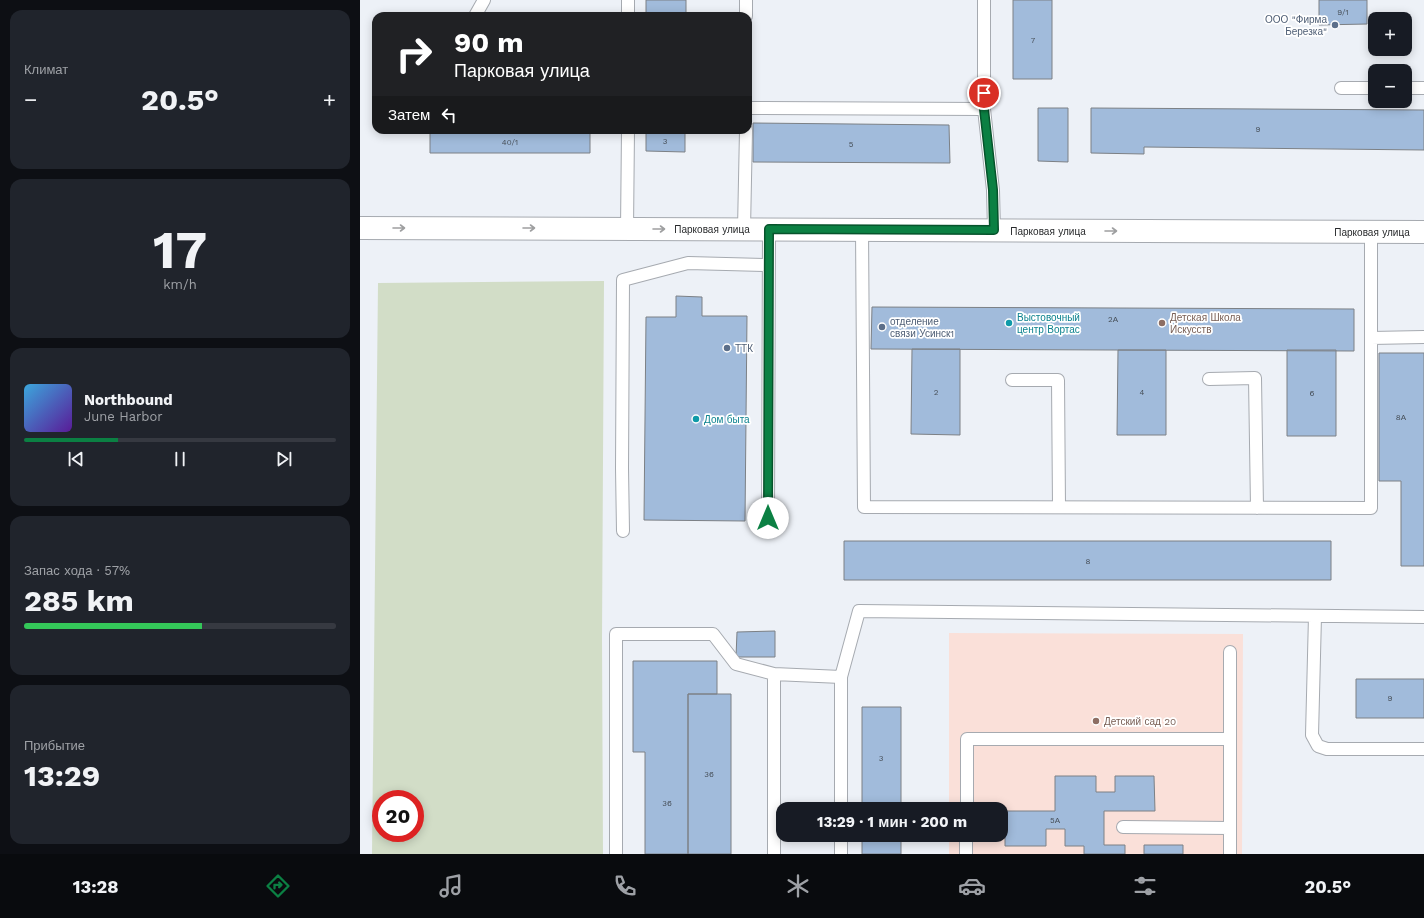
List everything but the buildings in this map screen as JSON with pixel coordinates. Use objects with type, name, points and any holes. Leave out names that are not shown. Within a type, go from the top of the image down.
[{"type":"main road","name":"Парковая улица","points":[[360,228],[1424,232]]},
{"type":"lane","points":[[477,12],[484,0]]},
{"type":"lane","points":[[628,0],[628,12]]},
{"type":"lane","points":[[746,0],[746,12]]},
{"type":"lane","points":[[984,0],[984,109],[993,190],[994,230]]},
{"type":"lane","points":[[1341,88],[1368,88]]},
{"type":"lane","points":[[1412,88],[1424,88]]},
{"type":"lane","points":[[752,108],[984,109]]},
{"type":"lane","points":[[627,229],[628,134]]},
{"type":"lane","points":[[744,229],[746,134]]},
{"type":"lane","points":[[768,518],[769,229]]},
{"type":"lane","points":[[862,230],[864,507],[1371,508],[1371,232]]},
{"type":"lane","points":[[623,531],[623,280],[688,263],[768,265]]},
{"type":"lane","points":[[1371,338],[1424,338]]},
{"type":"lane","points":[[1209,379],[1255,378],[1258,508]]},
{"type":"lane","points":[[1012,380],[1058,380],[1059,507]]},
{"type":"lane","points":[[841,802],[841,677],[859,611],[1424,617]]},
{"type":"lane","points":[[1315,616],[1312,735],[1318,746],[1327,749],[1424,749]]},
{"type":"lane","points":[[616,854],[616,634],[713,634],[736,664],[774,674],[841,677]]},
{"type":"lane","points":[[1230,652],[1230,854]]},
{"type":"lane","points":[[774,674],[774,854]]},
{"type":"lane","points":[[967,802],[967,739],[1230,739]]},
{"type":"lane","points":[[1123,828],[1230,828]]},
{"type":"lane","points":[[841,842],[841,854]]},
{"type":"lane","points":[[966,842],[966,854]]},
{"type":"shaded area","name":"Детский сад 20","points":[[949,633],[1243,634],[1242,854],[949,854],[949,842],[1008,842],[1008,802],[949,802]]},
{"type":"green space","points":[[604,281],[602,639],[603,854],[372,854],[372,842],[424,842],[424,790],[373,790],[378,283]]},
{"type":"place","name":"ООО \"Фирма Березка\"","points":[[1335,25]]},
{"type":"place","name":"Выстовочный центр Вортас","points":[[1009,323]]},
{"type":"place","name":"Детская Школа Искусств","points":[[1162,323]]},
{"type":"place","name":"отделение связи Усинск1","points":[[882,327]]},
{"type":"place","name":"ТТК","points":[[727,348]]},
{"type":"place","name":"Дом быта","points":[[696,419]]},
{"type":"place","name":"Детский сад 20","points":[[1096,721]]},
{"type":"route","points":[[768,518],[769,229],[994,230],[993,190],[984,109],[984,93]]}]
